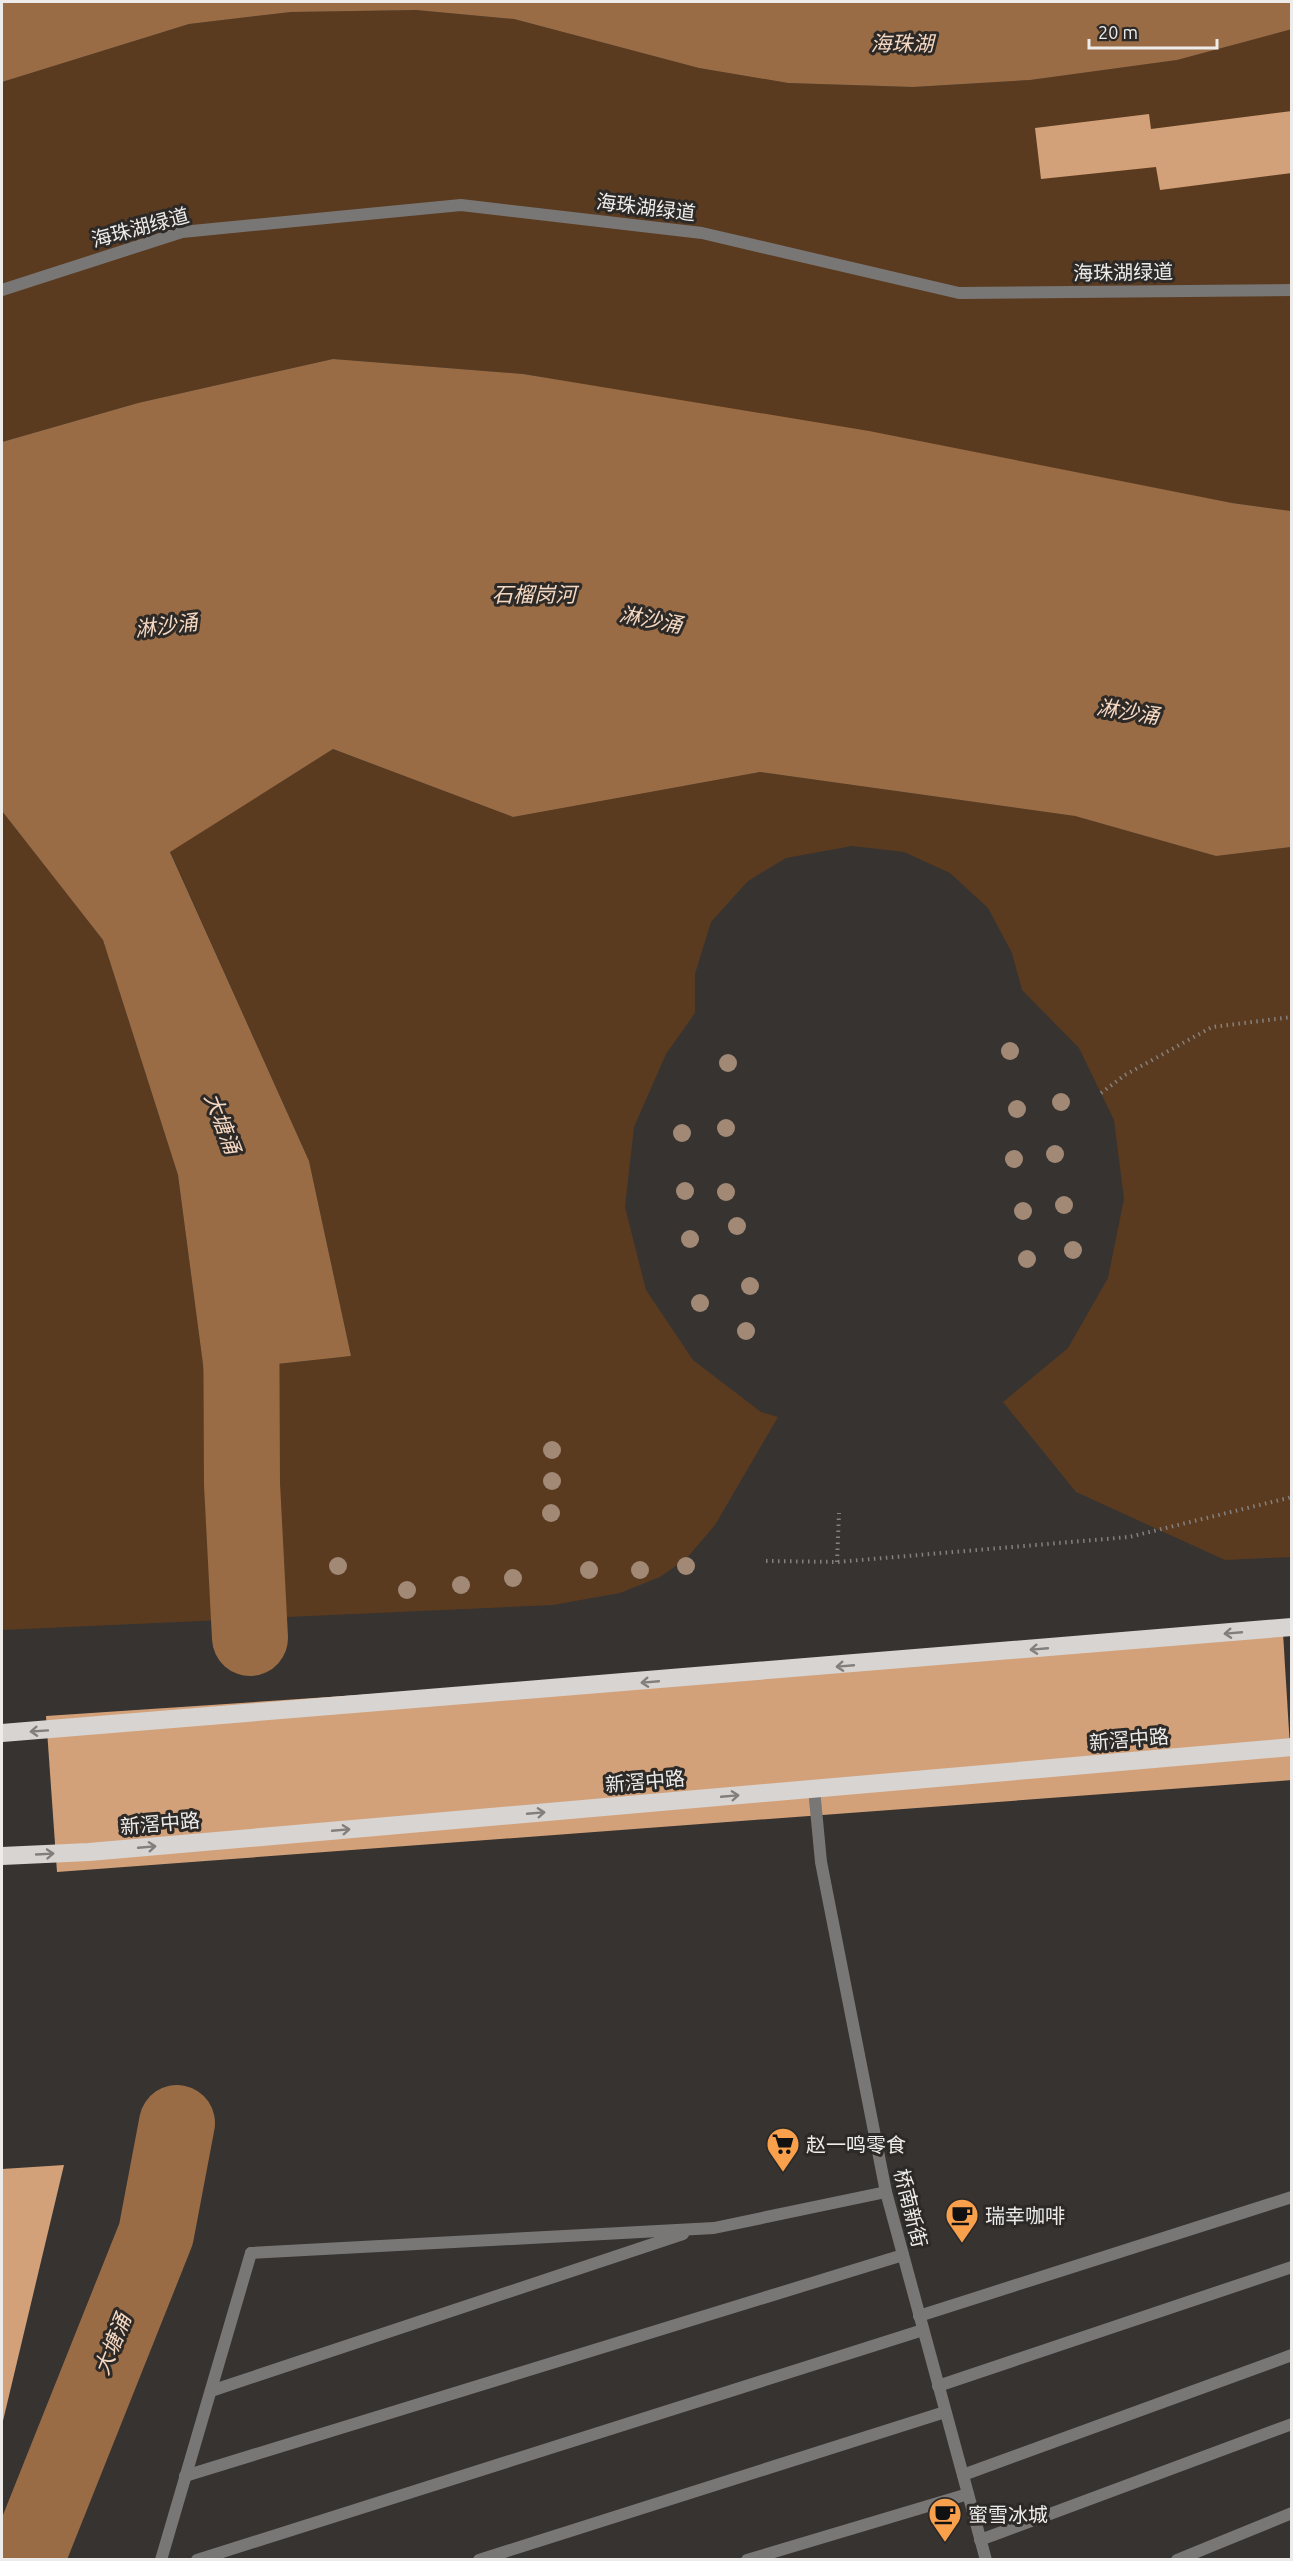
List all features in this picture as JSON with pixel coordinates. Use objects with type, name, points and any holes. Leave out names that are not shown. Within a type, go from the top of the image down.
[{"type":"highway","points":[[2,1733],[1292,1628]]},
{"type":"highway","name":"新滘中路","points":[[2,1856],[89,1852],[1292,1747]]},
{"type":"street","name":"海珠湖绿道","points":[[2,290],[182,232],[461,205],[702,233],[958,293],[1292,290]]},
{"type":"street","name":"桥南新街","points":[[814,1789],[821,1862],[886,2192],[981,2540],[984,2559]]},
{"type":"street","points":[[211,2391],[698,2229],[886,2192]]},
{"type":"street","points":[[919,2316],[1292,2197]]},
{"type":"street","points":[[160,2559],[251,2253],[698,2229]]},
{"type":"street","points":[[185,2476],[903,2255]]},
{"type":"street","points":[[938,2386],[1292,2267]]},
{"type":"street","points":[[197,2559],[923,2330]]},
{"type":"street","points":[[963,2475],[1292,2355]]},
{"type":"street","points":[[478,2559],[945,2412]]},
{"type":"street","points":[[981,2540],[1292,2424]]},
{"type":"street","points":[[747,2559],[968,2494]]},
{"type":"street","points":[[1177,2559],[1292,2513]]},
{"type":"path","points":[[1101,1093],[1125,1076],[1212,1027],[1292,1017]]},
{"type":"path","points":[[766,1562],[837,1562],[1129,1537],[1292,1497]]},
{"type":"path","points":[[837,1562],[839,1513]]},
{"type":"shaded area","points":[[416,10],[514,19],[699,68],[788,83],[913,87],[1030,80],[1177,60],[1291,29],[1291,511],[1232,503],[523,374],[333,359],[138,403],[2,442],[2,82],[189,24],[291,12]]},
{"type":"shaded area","points":[[333,749],[513,817],[760,772],[1075,816],[1216,856],[1291,847],[1291,1557],[1225,1560],[1076,1492],[1003,1402],[1068,1348],[1108,1278],[1124,1199],[1114,1120],[1079,1048],[1022,990],[1012,953],[988,908],[950,873],[904,852],[852,846],[786,858],[748,881],[711,922],[695,974],[695,1013],[666,1054],[634,1127],[625,1207],[646,1290],[693,1360],[761,1412],[778,1417],[715,1525],[686,1559],[660,1577],[620,1593],[553,1605],[2,1630],[2,811],[103,940],[178,1175],[204,1372],[351,1356],[309,1161],[170,851]]},
{"type":"water","name":"海珠湖","points":[[2,2],[1291,2],[1292,29],[1177,60],[1030,80],[913,87],[788,83],[699,68],[514,19],[416,10],[291,12],[189,24],[2,82]]},
{"type":"water","name":"石榴岗河","points":[[333,359],[523,374],[869,431],[1232,503],[1291,511],[1291,847],[1216,856],[1075,816],[760,772],[513,817],[333,749],[170,852],[309,1161],[351,1356],[204,1372],[178,1175],[103,940],[2,811],[2,442],[138,403]]},
{"type":"building","points":[[1292,111],[1292,173],[1160,190],[1156,167],[1041,179],[1035,128],[1149,114],[1151,129]]},
{"type":"building","points":[[1283,1633],[1292,1780],[57,1872],[46,1716]]},
{"type":"building","points":[[64,2165],[2,2425],[2,2169]]},
{"type":"waterway","name":"大塘涌","points":[[241,1262],[242,1484],[250,1638]]},
{"type":"waterway","name":"大塘涌","points":[[26,2560],[156,2234],[177,2123]]},
{"type":"place","name":"赵一鸣零食","points":[[783,2173]]},
{"type":"place","name":"瑞幸咖啡","points":[[962,2244]]},
{"type":"place","name":"蜜雪冰城","points":[[945,2543]]},
{"type":"water label","name":"淋沙涌","points":[[651,619]]},
{"type":"water label","name":"淋沙涌","points":[[166,625]]},
{"type":"water label","name":"淋沙涌","points":[[1128,711]]}]
